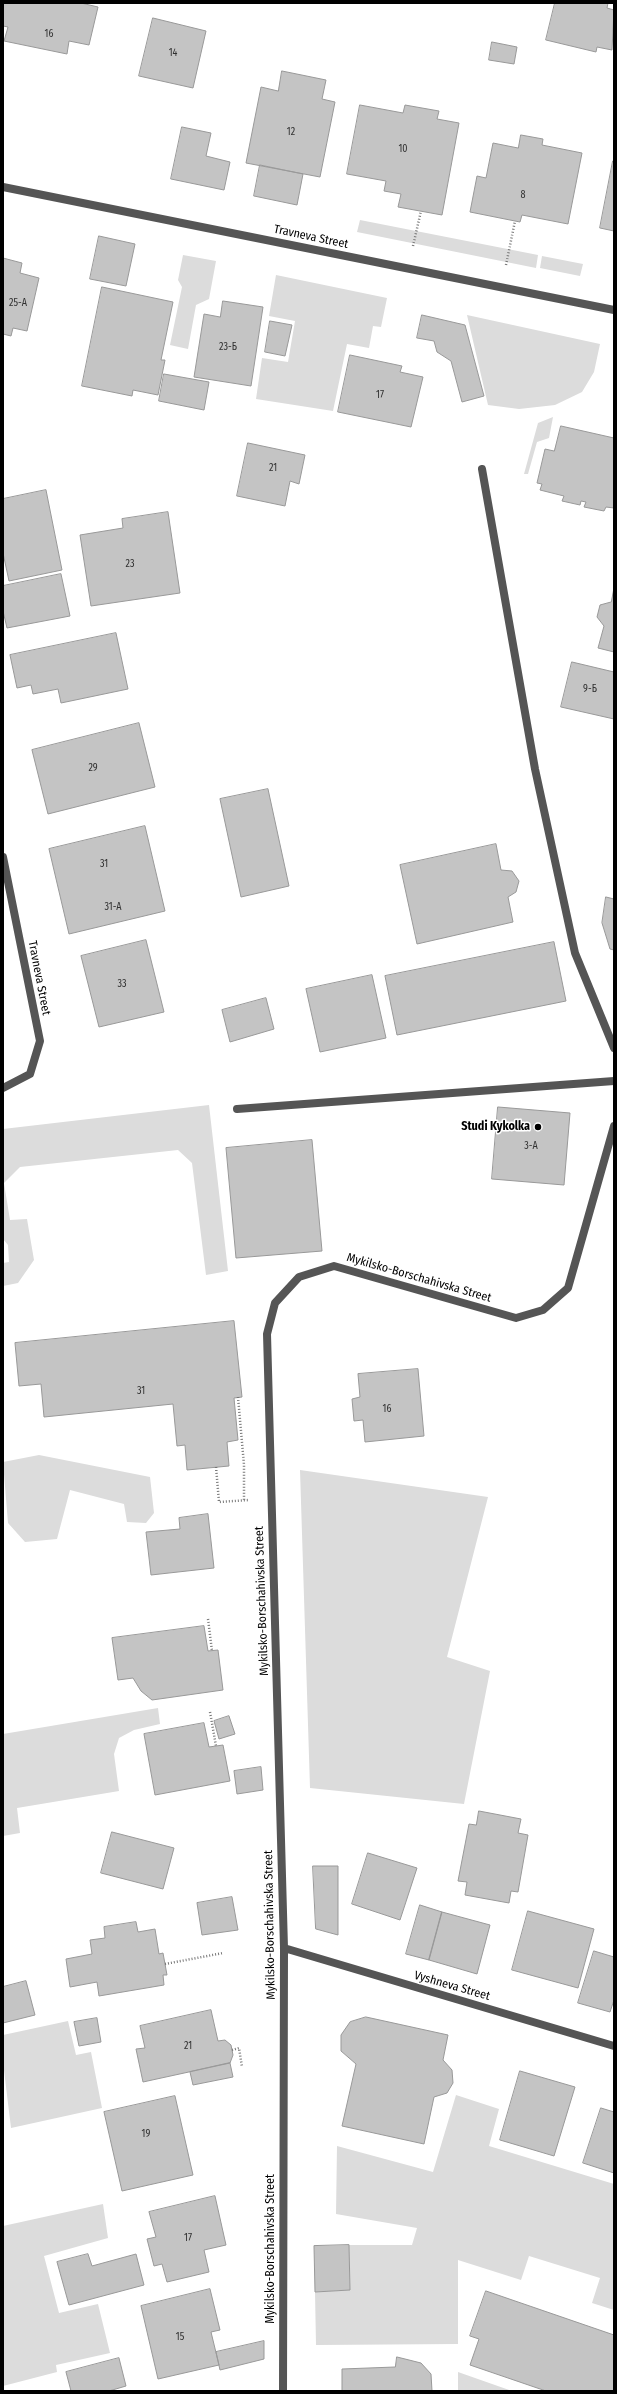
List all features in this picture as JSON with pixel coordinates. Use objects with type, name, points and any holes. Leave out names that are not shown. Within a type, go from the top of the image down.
[{"type":"street","name":"Travneva Street","points":[[3,187],[614,310]]},
{"type":"street","points":[[482,469],[535,769],[575,953],[614,1048]]},
{"type":"street","name":"Travneva Street","points":[[3,857],[40,1041],[30,1074],[3,1088]]},
{"type":"street","points":[[237,1109],[614,1081]]},
{"type":"street","name":"Mykilsko-Borschahivska Street","points":[[283,2391],[284,1948],[267,1334],[275,1303],[299,1276],[334,1266],[516,1318],[544,1310],[568,1288],[614,1126]]},
{"type":"street","name":"Vyshneva Street","points":[[284,1948],[614,2046]]},
{"type":"path","points":[[413,246],[421,211]]},
{"type":"path","points":[[506,265],[515,221]]},
{"type":"path","points":[[238,1397],[244,1465],[244,1500]]},
{"type":"path","points":[[216,1467],[219,1502],[271,1498]]},
{"type":"path","points":[[208,1619],[212,1651]]},
{"type":"path","points":[[210,1712],[216,1746]]},
{"type":"path","points":[[165,1964],[223,1953]]},
{"type":"path","points":[[232,2050],[240,2048],[242,2067]]},
{"type":"shaded area","points":[[360,220],[538,255],[536,268],[357,232]]},
{"type":"shaded area","points":[[183,255],[216,261],[209,299],[196,305],[188,349],[170,345],[182,287],[178,280]]},
{"type":"shaded area","points":[[542,256],[583,264],[580,276],[540,268]]},
{"type":"shaded area","points":[[276,275],[387,298],[381,327],[373,326],[369,348],[347,344],[333,411],[256,399],[262,358],[288,362],[295,321],[269,316]]},
{"type":"shaded area","points":[[467,315],[600,344],[594,372],[582,392],[555,405],[519,409],[488,405]]},
{"type":"shaded area","points":[[553,417],[549,438],[537,442],[528,474],[524,474],[538,423]]},
{"type":"shaded area","points":[[209,1105],[228,1271],[206,1275],[192,1163],[178,1150],[20,1167],[4,1183],[10,1220],[27,1219],[34,1260],[18,1283],[3,1286],[3,1263],[9,1262],[8,1245],[3,1239],[3,1129]]},
{"type":"shaded area","points":[[39,1455],[150,1477],[154,1513],[146,1523],[127,1522],[124,1504],[70,1490],[57,1539],[25,1542],[8,1523],[3,1462]]},
{"type":"shaded area","points":[[300,1470],[488,1497],[447,1657],[490,1671],[464,1804],[310,1788]]},
{"type":"shaded area","points":[[158,1708],[160,1724],[134,1730],[119,1738],[114,1754],[119,1791],[17,1808],[20,1833],[3,1836],[3,1734]]},
{"type":"shaded area","points":[[68,2021],[76,2055],[91,2052],[102,2108],[11,2128],[3,2062],[3,2035]]},
{"type":"shaded area","points":[[456,2095],[499,2109],[489,2146],[614,2184],[614,2310],[592,2303],[600,2278],[529,2256],[521,2280],[458,2260],[458,2344],[316,2345],[315,2292],[350,2290],[349,2245],[412,2245],[417,2228],[336,2214],[337,2146],[433,2172]]},
{"type":"shaded area","points":[[103,2204],[108,2238],[44,2256],[59,2313],[98,2304],[110,2353],[56,2365],[57,2372],[3,2386],[3,2226]]},
{"type":"shaded area","points":[[458,2372],[512,2391],[458,2391]]},
{"type":"building","points":[[3,3],[81,3],[98,7],[89,45],[69,41],[67,54],[4,41],[8,27],[3,26]]},
{"type":"building","points":[[555,3],[608,3],[607,8],[614,10],[612,50],[597,47],[596,52],[546,40]]},
{"type":"building","points":[[153,18],[206,31],[193,88],[139,76]]},
{"type":"building","points":[[492,42],[517,47],[514,64],[489,60]]},
{"type":"building","points":[[282,71],[326,80],[322,99],[335,102],[320,177],[246,163],[261,87],[278,91]]},
{"type":"building","points":[[360,105],[403,113],[405,105],[439,111],[437,119],[459,123],[442,215],[398,207],[401,194],[384,191],[386,181],[347,174]]},
{"type":"building","points":[[182,127],[211,133],[206,156],[230,162],[224,190],[171,179]]},
{"type":"building","points":[[521,135],[543,139],[542,145],[582,153],[568,224],[522,215],[520,222],[470,212],[477,176],[486,178],[493,143],[518,148]]},
{"type":"building","points":[[614,161],[614,231],[600,228]]},
{"type":"building","points":[[260,165],[303,174],[297,205],[254,196]]},
{"type":"building","points":[[99,236],[135,244],[126,286],[90,279]]},
{"type":"building","points":[[3,258],[22,263],[20,273],[39,278],[27,331],[13,328],[11,336],[3,334]]},
{"type":"building","points":[[102,287],[173,302],[161,360],[165,360],[158,395],[133,390],[132,396],[82,386]]},
{"type":"building","points":[[223,301],[263,307],[251,386],[194,377],[204,314],[220,317]]},
{"type":"building","points":[[422,315],[465,325],[484,396],[462,402],[451,361],[437,352],[434,341],[417,338]]},
{"type":"building","points":[[270,321],[292,325],[285,356],[265,352]]},
{"type":"building","points":[[350,355],[402,366],[400,372],[423,377],[411,427],[338,412]]},
{"type":"building","points":[[164,374],[209,382],[204,410],[159,401]]},
{"type":"building","points":[[561,426],[614,438],[614,508],[606,507],[604,511],[584,507],[586,502],[581,501],[580,505],[562,501],[564,496],[540,490],[542,484],[537,483],[545,449],[554,451]]},
{"type":"building","points":[[248,443],[305,455],[299,484],[290,481],[285,506],[237,496]]},
{"type":"building","points":[[46,490],[62,570],[9,581],[3,553],[3,499]]},
{"type":"building","points":[[168,512],[180,593],[91,606],[80,535],[123,528],[122,519]]},
{"type":"building","points":[[61,574],[70,616],[7,628],[3,611],[3,586]]},
{"type":"building","points":[[614,588],[614,652],[598,648],[604,626],[597,617],[600,605],[611,602]]},
{"type":"building","points":[[116,633],[128,689],[61,703],[58,689],[33,694],[31,685],[17,688],[10,655]]},
{"type":"building","points":[[572,662],[614,672],[614,719],[561,707]]},
{"type":"building","points":[[139,723],[155,787],[48,814],[32,750]]},
{"type":"building","points":[[268,789],[289,886],[241,897],[220,799]]},
{"type":"building","points":[[145,826],[165,911],[69,934],[49,849]]},
{"type":"building","points":[[496,844],[501,870],[512,871],[519,881],[516,892],[508,897],[513,922],[417,944],[400,865]]},
{"type":"building","points":[[606,897],[614,899],[614,950],[610,949],[602,923]]},
{"type":"building","points":[[146,940],[164,1012],[99,1027],[81,956]]},
{"type":"building","points":[[554,942],[566,1001],[397,1035],[385,976]]},
{"type":"building","points":[[372,975],[386,1038],[320,1052],[306,989]]},
{"type":"building","points":[[266,998],[274,1029],[230,1042],[222,1010]]},
{"type":"building","points":[[498,1107],[570,1113],[564,1185],[492,1179]]},
{"type":"building","points":[[312,1140],[322,1251],[236,1258],[226,1148]]},
{"type":"building","points":[[234,1321],[242,1397],[234,1398],[238,1440],[227,1442],[229,1466],[187,1470],[185,1445],[177,1446],[173,1404],[44,1417],[41,1384],[19,1386],[15,1343]]},
{"type":"building","points":[[418,1369],[424,1436],[365,1442],[363,1420],[354,1421],[352,1399],[360,1397],[358,1374]]},
{"type":"building","points":[[208,1514],[214,1568],[151,1575],[146,1532],[180,1529],[179,1518]]},
{"type":"building","points":[[204,1626],[208,1651],[218,1650],[223,1690],[152,1700],[141,1691],[133,1678],[118,1680],[112,1638]]},
{"type":"building","points":[[229,1716],[235,1734],[219,1739],[214,1721]]},
{"type":"building","points":[[204,1723],[209,1747],[223,1745],[230,1781],[155,1795],[144,1734]]},
{"type":"building","points":[[261,1767],[263,1790],[237,1794],[234,1771]]},
{"type":"building","points":[[479,1811],[521,1819],[518,1833],[528,1835],[518,1892],[511,1891],[509,1903],[465,1895],[467,1882],[458,1881],[469,1824],[476,1825]]},
{"type":"building","points":[[112,1832],[174,1848],[163,1889],[101,1873]]},
{"type":"building","points":[[368,1853],[417,1868],[400,1920],[352,1904]]},
{"type":"building","points":[[313,1866],[338,1866],[338,1935],[316,1929]]},
{"type":"building","points":[[232,1897],[238,1930],[202,1935],[197,1903]]},
{"type":"building","points":[[420,1905],[442,1912],[429,1960],[406,1954]]},
{"type":"building","points":[[528,1911],[594,1929],[578,1988],[512,1970]]},
{"type":"building","points":[[442,1912],[490,1925],[477,1974],[429,1960]]},
{"type":"building","points":[[136,1922],[138,1932],[155,1929],[159,1954],[163,1953],[167,1975],[163,1975],[164,1985],[99,1996],[97,1982],[70,1987],[66,1959],[92,1954],[90,1940],[105,1938],[104,1927]]},
{"type":"building","points":[[594,1951],[614,1957],[614,2000],[610,2012],[578,2003]]},
{"type":"building","points":[[26,1981],[35,2015],[3,2023],[3,1987]]},
{"type":"building","points":[[211,2010],[218,2041],[225,2040],[231,2045],[233,2055],[230,2063],[143,2082],[136,2049],[145,2048],[140,2026]]},
{"type":"building","points":[[366,2017],[448,2035],[443,2060],[452,2070],[453,2083],[447,2093],[434,2097],[424,2144],[342,2126],[356,2064],[341,2051],[341,2035],[350,2022]]},
{"type":"building","points":[[97,2018],[101,2042],[79,2046],[74,2022]]},
{"type":"building","points":[[230,2063],[233,2077],[193,2085],[190,2072]]},
{"type":"building","points":[[520,2071],[575,2087],[554,2156],[500,2140]]},
{"type":"building","points":[[175,2096],[193,2175],[122,2191],[104,2112]]},
{"type":"building","points":[[601,2108],[614,2112],[614,2173],[583,2163]]},
{"type":"building","points":[[215,2196],[226,2245],[204,2250],[209,2272],[167,2282],[162,2264],[154,2266],[147,2239],[156,2237],[149,2212]]},
{"type":"building","points":[[349,2245],[350,2290],[315,2292],[314,2246]]},
{"type":"building","points":[[88,2254],[92,2266],[136,2254],[144,2285],[69,2305],[57,2262]]},
{"type":"building","points":[[210,2289],[220,2330],[211,2332],[219,2365],[158,2379],[141,2306]]},
{"type":"building","points":[[486,2291],[614,2335],[614,2391],[546,2391],[470,2365],[479,2339],[470,2336]]},
{"type":"building","points":[[264,2341],[264,2359],[220,2370],[216,2352]]},
{"type":"building","points":[[397,2357],[421,2363],[431,2374],[432,2391],[342,2391],[342,2369],[395,2367]]},
{"type":"building","points":[[119,2358],[126,2386],[109,2391],[71,2391],[66,2372]]},
{"type":"place","name":"Studi Kykolka","points":[[538,1127]]}]
